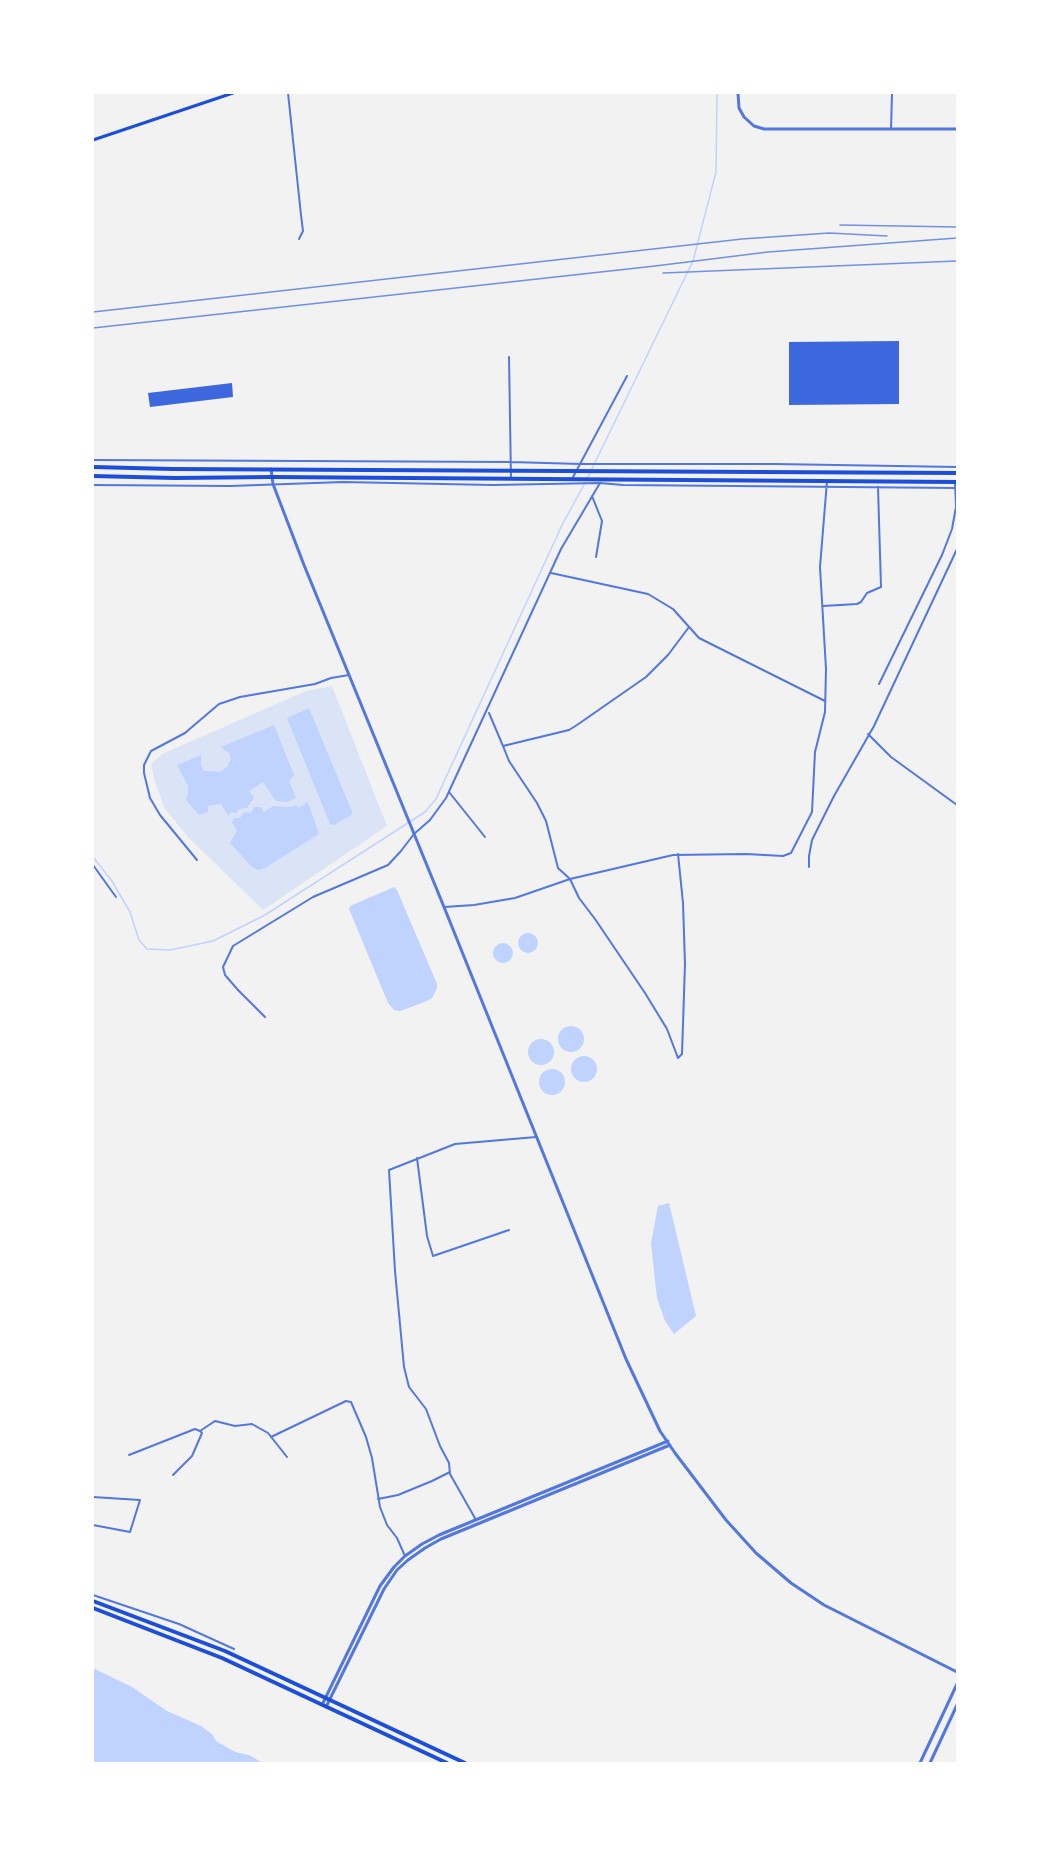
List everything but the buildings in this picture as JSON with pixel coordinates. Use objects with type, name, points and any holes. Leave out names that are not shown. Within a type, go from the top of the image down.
[{"type":"main road","points":[[93,140],[233,93]]},
{"type":"main road","points":[[93,467],[957,473]]},
{"type":"main road","points":[[435,470],[435,478]]},
{"type":"main road","points":[[93,476],[827,483],[956,482]]},
{"type":"main road","points":[[93,1600],[225,1651],[465,1763]]},
{"type":"main road","points":[[93,1608],[222,1658],[447,1763]]},
{"type":"street","points":[[288,93],[303,231],[299,239]]},
{"type":"street","points":[[738,93],[739,108],[744,117],[754,126],[764,129],[957,129]]},
{"type":"street","points":[[891,129],[892,93]]},
{"type":"street","points":[[509,357],[511,479]]},
{"type":"street","points":[[93,484],[343,482],[493,485],[575,481],[627,376]]},
{"type":"street","points":[[93,460],[820,464],[957,467]]},
{"type":"street","points":[[271,460],[273,484],[304,565],[644,1399],[669,1443],[717,1509],[756,1553],[791,1583],[831,1609],[957,1672]]},
{"type":"street","points":[[265,1017],[225,975],[223,967],[233,946],[313,897],[388,865],[401,851],[413,832],[430,820],[449,792],[561,549],[592,496],[598,481],[607,471]]},
{"type":"street","points":[[879,684],[942,555],[952,529],[956,507],[956,482]]},
{"type":"street","points":[[444,907],[515,898],[570,879],[678,854],[783,856],[791,853],[812,812],[815,752],[825,712],[826,669],[821,559],[827,483],[878,487],[956,488]]},
{"type":"street","points":[[823,606],[858,604],[867,593],[881,587],[878,487]]},
{"type":"street","points":[[592,496],[602,521],[596,557]]},
{"type":"street","points":[[809,867],[812,840],[868,734],[957,549]]},
{"type":"street","points":[[550,573],[648,594],[666,603],[699,638],[825,701]]},
{"type":"street","points":[[503,746],[569,730],[577,725],[646,677],[668,655],[689,627]]},
{"type":"street","points":[[197,860],[160,815],[150,798],[144,765],[151,751],[185,733],[219,704],[240,697],[315,684],[349,675]]},
{"type":"street","points":[[489,712],[509,761],[546,821],[558,868],[570,879],[579,898],[645,993],[667,1029],[678,1059],[682,1054],[686,964],[678,854]]},
{"type":"street","points":[[868,734],[891,757],[957,805]]},
{"type":"street","points":[[449,792],[485,837]]},
{"type":"street","points":[[93,866],[116,897]]},
{"type":"street","points":[[476,1520],[450,1472],[449,1463],[426,1409],[409,1387],[404,1367],[388,1170],[455,1144],[536,1137]]},
{"type":"street","points":[[417,1158],[427,1236],[433,1256],[509,1230]]},
{"type":"street","points":[[271,1437],[336,1405],[346,1401],[351,1402],[366,1437],[372,1458],[378,1499],[387,1525],[397,1538],[405,1557]]},
{"type":"street","points":[[200,1431],[214,1421],[235,1426],[252,1424],[271,1437],[286,1457]]},
{"type":"street","points":[[129,1455],[195,1429],[200,1431]]},
{"type":"street","points":[[173,1475],[192,1456],[202,1433],[200,1431]]},
{"type":"street","points":[[324,1706],[380,1586],[394,1567],[405,1557],[430,1539],[669,1443]]},
{"type":"street","points":[[327,1699],[384,1589],[397,1570],[416,1554],[441,1539],[669,1443]]},
{"type":"street","points":[[378,1499],[406,1491],[450,1472]]},
{"type":"street","points":[[93,1497],[140,1500],[130,1532],[93,1525]]},
{"type":"street","points":[[93,1595],[179,1624],[234,1649]]},
{"type":"street","points":[[920,1763],[957,1684]]},
{"type":"street","points":[[930,1763],[957,1705]]},
{"type":"shaded area","points":[[332,686],[387,826],[263,910],[188,837],[165,809],[151,764],[162,754],[306,691]]},
{"type":"water","points":[[309,708],[353,814],[334,825],[330,824],[287,718]]},
{"type":"water","points":[[274,725],[294,775],[289,781],[296,798],[287,802],[276,801],[263,782],[249,791],[254,798],[247,808],[239,809],[236,813],[231,812],[228,815],[221,804],[208,806],[208,812],[199,815],[186,800],[188,786],[177,765],[201,755],[201,765],[204,771],[221,772],[228,766],[231,759],[229,753],[221,747]]},
{"type":"water","points":[[308,802],[319,834],[265,868],[258,870],[252,867],[230,843],[237,831],[232,822],[234,818],[240,818],[244,812],[251,813],[254,807],[261,807],[264,812],[273,806],[296,805],[298,808]]},
{"type":"water","points":[[394,887],[437,984],[432,998],[400,1011],[394,1010],[388,1003],[349,909],[350,906]]},
{"type":"water","points":[[528,933],[535,936],[538,943],[535,950],[528,953],[521,950],[518,943],[521,936]]},
{"type":"water","points":[[503,943],[510,946],[513,953],[510,960],[503,963],[496,960],[493,953],[496,946]]},
{"type":"water","points":[[571,1026],[581,1029],[584,1039],[581,1049],[571,1052],[561,1049],[558,1039],[561,1029]]},
{"type":"water","points":[[541,1039],[551,1042],[554,1052],[551,1062],[541,1065],[531,1062],[528,1052],[531,1042]]},
{"type":"water","points":[[584,1056],[594,1059],[597,1069],[594,1079],[584,1082],[574,1079],[571,1069],[574,1059]]},
{"type":"water","points":[[552,1069],[562,1072],[565,1082],[562,1092],[552,1095],[542,1092],[539,1082],[542,1072]]},
{"type":"water","points":[[669,1203],[696,1316],[674,1334],[665,1321],[657,1298],[651,1243],[658,1206]]},
{"type":"water","points":[[93,1668],[132,1687],[167,1711],[201,1726],[213,1735],[216,1741],[235,1752],[249,1755],[263,1763],[93,1763]]},
{"type":"waterway","points":[[587,479],[693,261],[716,172],[717,93]]},
{"type":"waterway","points":[[93,857],[112,881],[130,912],[139,940],[147,949],[170,950],[213,941],[265,915],[425,812],[436,799],[563,523],[585,483]]},
{"type":"railway","points":[[840,225],[957,227]]},
{"type":"railway","points":[[93,312],[742,239],[829,233],[887,236]]},
{"type":"railway","points":[[93,328],[768,252],[957,238]]},
{"type":"railway","points":[[663,273],[957,261]]}]
